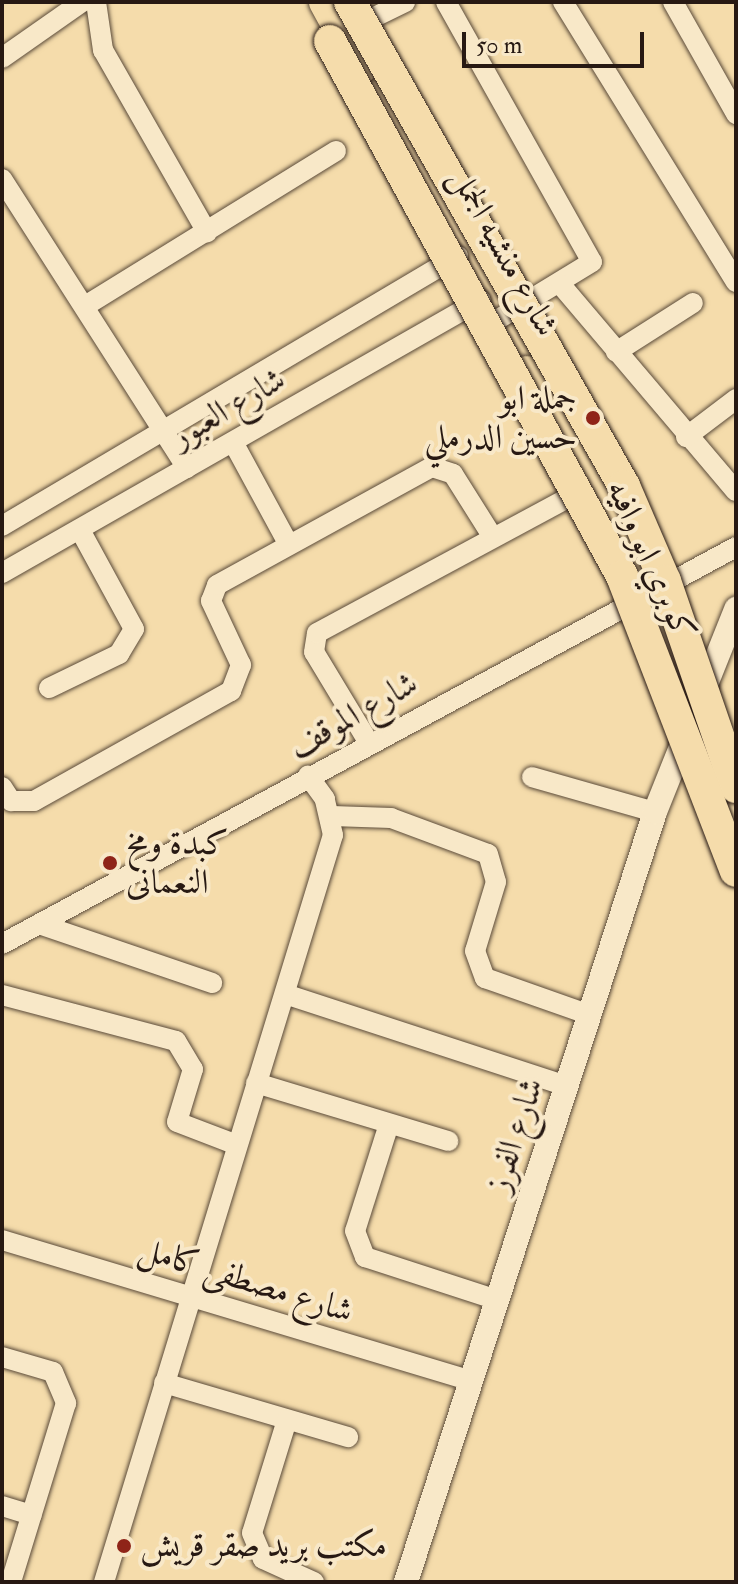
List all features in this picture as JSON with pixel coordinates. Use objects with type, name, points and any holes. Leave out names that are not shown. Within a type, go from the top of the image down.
[{"type":"main road","name":"شارع منشيه الجمل","points":[[307,2],[340,25]]},
{"type":"main road","name":"شارع منشيه الجمل","points":[[325,2],[491,309],[594,485],[647,591],[696,712]]},
{"type":"main road","name":"كوبري ابو وافيه","points":[[340,25],[624,486],[670,593],[736,787]]},
{"type":"main road","name":"كوبري ابو وافيه","points":[[340,25],[615,562],[736,871]]},
{"type":"street","points":[[2,58],[82,2]]},
{"type":"street","points":[[96,2],[103,50],[207,232]]},
{"type":"street","points":[[340,25],[405,2]]},
{"type":"street","name":"شارع العبور","points":[[2,573],[233,442],[491,309],[561,285],[589,270],[590,257],[446,2]]},
{"type":"street","points":[[563,2],[736,282]]},
{"type":"street","points":[[673,2],[736,114]]},
{"type":"street","points":[[85,306],[336,151]]},
{"type":"street","points":[[2,179],[187,468]]},
{"type":"street","name":"شارع العبور","points":[[2,526],[461,254]]},
{"type":"street","points":[[561,285],[686,437],[736,491]]},
{"type":"street","points":[[616,352],[693,303]]},
{"type":"street","points":[[686,437],[736,399]]},
{"type":"street","points":[[233,442],[289,545]]},
{"type":"street","points":[[2,787],[11,801],[34,801],[231,691],[241,665],[213,592],[289,545],[432,467],[453,474],[492,536]]},
{"type":"street","points":[[369,743],[314,652],[317,633],[492,536],[594,485]]},
{"type":"street","points":[[49,688],[119,654],[134,629],[80,530]]},
{"type":"street","name":"شارع الموقف","points":[[2,944],[647,591],[736,547]]},
{"type":"street","name":"شارع الفرز","points":[[406,1582],[655,812],[736,609]]},
{"type":"street","points":[[104,1582],[333,835],[332,816],[308,776]]},
{"type":"street","points":[[532,777],[655,812]]},
{"type":"street","points":[[332,816],[391,818],[488,854],[496,882],[475,951],[485,978],[590,1015]]},
{"type":"street","points":[[39,924],[212,983]]},
{"type":"street","points":[[285,994],[567,1086]]},
{"type":"street","points":[[2,995],[176,1041],[193,1069],[177,1122],[237,1145]]},
{"type":"street","points":[[256,1083],[448,1141]]},
{"type":"street","points":[[389,1124],[355,1231],[365,1257],[497,1300]]},
{"type":"street","name":"شارع مصطفى كامل","points":[[2,1240],[471,1381]]},
{"type":"street","points":[[2,1357],[53,1372],[64,1386],[66,1403],[11,1582]]},
{"type":"street","points":[[164,1383],[348,1437]]},
{"type":"street","points":[[287,1420],[252,1533],[263,1559],[314,1582]]},
{"type":"street","points":[[2,1506],[32,1515]]},
{"type":"place","name":"جملة ابو حسين الدرملي","points":[[593,418]]},
{"type":"place","name":"كبدة ومخ النعمانى","points":[[110,863]]},
{"type":"place","name":"مكتب بريد صقر قريش","points":[[124,1546]]}]
